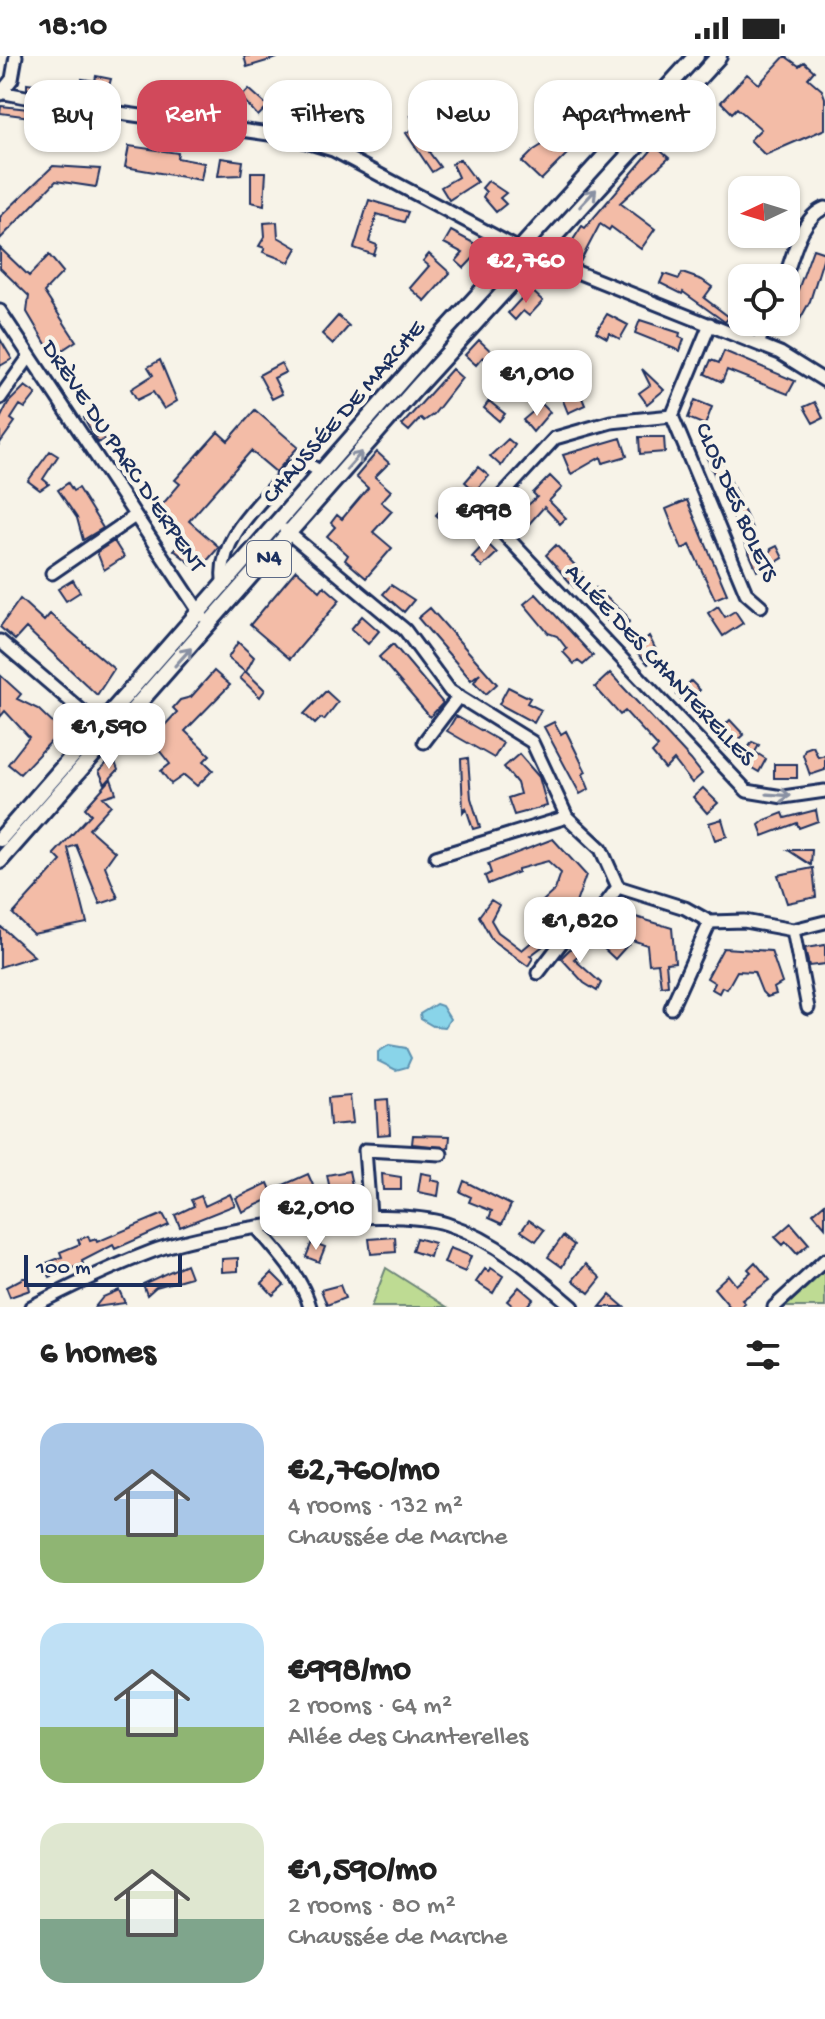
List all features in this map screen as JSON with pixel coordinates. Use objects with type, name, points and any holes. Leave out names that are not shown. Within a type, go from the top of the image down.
[{"type":"main road","name":"CHAUSSÉE DE MARCHE","points":[[0,861],[200,613],[519,249],[696,56]]},
{"type":"main road","name":"CHAUSSÉE DE MARCHE","points":[[0,839],[210,626],[536,255],[719,56]]},
{"type":"street","points":[[0,93],[12,79],[16,56]]},
{"type":"street","points":[[0,93],[314,143],[351,158],[519,249],[798,361],[825,381]]},
{"type":"street","points":[[791,264],[806,225],[815,213],[825,208]]},
{"type":"street","name":"DRÈVE DU PARC D'ERPENT","points":[[0,311],[210,626]]},
{"type":"street","points":[[672,416],[710,324]]},
{"type":"street","points":[[758,344],[761,336]]},
{"type":"street","points":[[0,398],[29,357]]},
{"type":"street","name":"ALLÉE DES CHANTERELLES","points":[[672,416],[611,422],[555,438],[485,514],[747,791],[783,797],[825,791]]},
{"type":"street","name":"CLOS DES BOLETS","points":[[672,416],[746,593],[761,606]]},
{"type":"street","points":[[224,586],[221,572],[229,540],[291,468],[309,465],[323,473]]},
{"type":"street","points":[[52,573],[135,516]]},
{"type":"street","points":[[278,524],[405,630],[450,691],[532,742],[567,817],[601,849],[618,887],[685,908],[710,922],[744,921],[793,930],[825,922]]},
{"type":"street","points":[[0,641],[106,732]]},
{"type":"street","points":[[424,742],[459,696]]},
{"type":"street","points":[[436,857],[567,817]]},
{"type":"street","points":[[538,973],[568,934],[598,914],[618,887]]},
{"type":"street","points":[[671,1008],[710,922]]},
{"type":"street","points":[[793,930],[808,1008]]},
{"type":"street","points":[[370,1215],[365,1150],[441,1154]]},
{"type":"street","points":[[31,1307],[156,1250],[258,1229],[370,1215],[396,1215],[448,1225],[512,1256],[573,1307]]},
{"type":"street","points":[[258,1229],[286,1262],[306,1293],[310,1307]]},
{"type":"street","points":[[774,1307],[825,1260]]},
{"type":"green space","points":[[386,1268],[447,1307],[371,1307]]},
{"type":"green space","points":[[825,1271],[825,1307],[785,1307]]},
{"type":"water","points":[[436,1004],[442,1006],[450,1019],[445,1027],[433,1026],[421,1019],[420,1014]]},
{"type":"water","points":[[389,1045],[406,1048],[411,1058],[407,1067],[396,1070],[378,1061],[378,1052]]},
{"type":"building","points":[[244,56],[277,56],[277,58],[247,67]]},
{"type":"building","points":[[785,56],[799,66],[804,62],[814,71],[808,78],[822,90],[825,98],[825,129],[765,155],[750,140],[761,129],[737,108],[732,113],[721,102],[747,74],[759,84]]},
{"type":"building","points":[[249,89],[263,102],[263,111],[258,116],[247,104]]},
{"type":"building","points":[[1,106],[24,109],[24,116],[0,113]]},
{"type":"building","points":[[129,146],[137,147],[137,152],[178,153],[177,158],[204,163],[201,180],[125,167]]},
{"type":"building","points":[[534,150],[569,152],[541,180],[522,162]]},
{"type":"building","points":[[419,152],[429,152],[440,167],[432,172]]},
{"type":"building","points":[[650,152],[662,152],[669,158],[620,203],[655,229],[641,249],[611,227],[609,230],[600,224],[579,264],[562,257],[582,226],[585,228]]},
{"type":"building","points":[[221,158],[243,161],[241,175],[218,176]]},
{"type":"building","points":[[460,159],[477,182],[449,200],[441,187],[458,177],[452,164]]},
{"type":"building","points":[[53,166],[100,169],[96,187],[56,181],[0,239],[0,217]]},
{"type":"building","points":[[251,172],[266,172],[264,205],[251,202]]},
{"type":"building","points":[[488,181],[506,193],[500,198],[506,204],[496,212],[483,197],[486,192],[482,188]]},
{"type":"building","points":[[369,200],[408,212],[404,222],[377,214],[369,242],[377,245],[374,255],[354,248]]},
{"type":"building","points":[[277,222],[278,237],[297,248],[289,262],[263,252],[265,248],[259,246],[265,236],[264,223]]},
{"type":"building","points":[[451,231],[483,248],[464,268],[456,261],[463,253],[444,243]]},
{"type":"building","points":[[0,248],[29,276],[49,255],[63,272],[44,292],[76,341],[53,356],[27,312],[29,296],[0,268]]},
{"type":"building","points":[[813,249],[825,253],[810,301],[800,319],[800,284]]},
{"type":"building","points":[[429,254],[450,273],[425,301],[410,288],[429,266],[423,261]]},
{"type":"building","points":[[682,273],[712,287],[704,298],[728,316],[725,322],[683,292],[660,283],[664,274],[679,279]]},
{"type":"building","points":[[530,289],[543,301],[529,316],[523,311],[515,320],[508,313]]},
{"type":"building","points":[[607,314],[628,325],[620,339],[609,333],[607,338],[596,332]]},
{"type":"building","points":[[338,316],[349,326],[333,344],[322,334]]},
{"type":"building","points":[[640,320],[680,333],[679,337],[684,339],[680,351],[635,333]]},
{"type":"building","points":[[0,339],[12,359],[0,366]]},
{"type":"building","points":[[479,340],[495,355],[488,362],[483,357],[476,365],[465,355]]},
{"type":"building","points":[[724,351],[795,381],[788,394],[727,370],[722,382],[705,374],[711,360],[719,363]]},
{"type":"building","points":[[160,360],[177,401],[164,409],[153,392],[137,400],[131,389],[153,375],[148,367]]},
{"type":"building","points":[[281,363],[286,372],[274,378],[282,394],[272,399],[259,375]]},
{"type":"building","points":[[452,369],[462,378],[434,414],[424,421],[421,418],[409,431],[402,425]]},
{"type":"building","points":[[642,369],[664,390],[647,404],[639,393],[650,385]]},
{"type":"building","points":[[25,386],[36,394],[25,408],[20,405],[11,419],[15,422],[0,443],[0,419],[8,403]]},
{"type":"building","points":[[580,393],[585,405],[568,413],[562,398]]},
{"type":"building","points":[[695,400],[712,407],[705,425],[688,418]]},
{"type":"building","points":[[489,401],[505,414],[499,421],[484,408]]},
{"type":"building","points":[[815,402],[823,418],[813,423],[804,407]]},
{"type":"building","points":[[542,404],[550,412],[533,432],[523,420]]},
{"type":"building","points":[[255,410],[298,447],[276,472],[251,451],[189,521],[219,547],[199,570],[174,550],[184,538],[155,513],[180,484],[175,480],[218,432],[228,441]]},
{"type":"building","points":[[95,412],[109,436],[98,443],[84,418]]},
{"type":"building","points":[[639,437],[664,437],[665,452],[640,454]]},
{"type":"building","points":[[621,438],[627,456],[603,463],[601,457],[571,474],[563,455]]},
{"type":"building","points":[[508,439],[515,445],[501,466],[490,456]]},
{"type":"building","points":[[50,451],[58,456],[43,479],[49,484],[40,490],[28,481]]},
{"type":"building","points":[[717,451],[763,553],[768,559],[771,549],[777,546],[783,558],[771,565],[769,561],[757,571],[706,456]]},
{"type":"building","points":[[377,452],[389,463],[375,477],[391,491],[381,502],[392,511],[373,532],[392,548],[366,578],[345,560],[348,555],[327,536],[335,527],[331,523],[337,515],[342,519],[368,488],[356,477]]},
{"type":"building","points":[[478,467],[489,476],[475,491],[465,482]]},
{"type":"building","points":[[550,476],[562,488],[549,501],[566,518],[560,524],[544,507],[528,525],[517,515],[537,497],[533,493]]},
{"type":"building","points":[[68,483],[73,491],[78,488],[103,528],[83,540],[77,518],[58,490]]},
{"type":"building","points":[[451,498],[461,507],[447,525],[436,515]]},
{"type":"building","points":[[687,500],[727,594],[715,599],[690,545],[682,549],[666,509]]},
{"type":"building","points":[[114,541],[124,557],[104,570],[97,552]]},
{"type":"building","points":[[486,542],[497,553],[482,567],[472,557]]},
{"type":"building","points":[[556,545],[586,577],[574,587],[546,555]]},
{"type":"building","points":[[296,570],[320,591],[324,586],[340,600],[290,659],[250,625]]},
{"type":"building","points":[[73,580],[80,592],[66,601],[58,589]]},
{"type":"building","points":[[391,585],[414,600],[404,612],[383,594]]},
{"type":"building","points":[[596,588],[626,615],[629,622],[618,632],[586,598]]},
{"type":"building","points":[[536,594],[593,656],[583,665],[578,661],[574,664],[563,652],[567,649],[557,636],[548,633],[524,604]]},
{"type":"building","points":[[20,599],[44,621],[50,614],[114,669],[97,695],[26,628],[15,640],[0,627]]},
{"type":"building","points":[[718,606],[725,617],[735,611],[743,623],[723,636],[708,613]]},
{"type":"building","points":[[430,608],[497,684],[486,694],[474,682],[480,673],[471,680],[418,618]]},
{"type":"building","points":[[362,616],[379,631],[368,644],[351,629]]},
{"type":"building","points":[[649,636],[658,654],[648,664],[634,649]]},
{"type":"building","points":[[238,642],[254,657],[246,672],[265,690],[260,697],[240,678],[245,672],[228,658]]},
{"type":"building","points":[[393,644],[443,703],[430,717],[379,657]]},
{"type":"building","points":[[214,671],[230,685],[185,731],[210,755],[204,761],[213,770],[197,786],[184,775],[171,784],[161,771],[170,764],[151,740],[177,712],[173,708],[180,700],[191,697]]},
{"type":"building","points":[[610,673],[702,774],[692,783],[674,760],[665,769],[652,753],[658,747],[625,711],[620,715],[595,687]]},
{"type":"building","points":[[0,675],[21,694],[17,699],[38,709],[61,731],[20,774],[8,764],[29,737],[5,711],[0,717]]},
{"type":"building","points":[[691,681],[700,690],[694,696],[723,727],[730,720],[744,735],[727,750],[677,695]]},
{"type":"building","points":[[508,687],[530,698],[527,703],[541,710],[534,723],[499,704]]},
{"type":"building","points":[[326,691],[338,702],[324,720],[321,718],[315,724],[304,714]]},
{"type":"building","points":[[456,716],[503,743],[494,758],[447,731]]},
{"type":"building","points":[[554,722],[561,734],[566,731],[586,772],[583,774],[589,789],[580,794],[544,727]]},
{"type":"building","points":[[752,742],[759,745],[755,752],[766,759],[759,772],[740,761]]},
{"type":"building","points":[[813,746],[818,757],[825,755],[825,770],[810,775],[803,755],[805,749]]},
{"type":"building","points":[[519,754],[539,777],[547,806],[514,815],[508,798],[520,794],[517,783],[504,767]]},
{"type":"building","points":[[113,757],[118,770],[105,784],[99,771]]},
{"type":"building","points":[[468,758],[471,798],[480,827],[473,829],[466,808],[463,812],[461,759]]},
{"type":"building","points":[[774,764],[797,764],[797,778],[774,778]]},
{"type":"building","points":[[111,779],[116,793],[103,797],[111,805],[89,829],[115,852],[105,866],[118,898],[100,904],[76,845],[68,848],[87,923],[33,934],[13,914],[61,861],[54,854],[91,814],[85,808]]},
{"type":"building","points":[[703,788],[718,803],[707,813],[693,797]]},
{"type":"building","points":[[816,810],[818,821],[799,828],[797,823],[763,836],[759,825],[765,820],[783,813],[785,818]]},
{"type":"building","points":[[722,819],[727,836],[715,840],[709,823]]},
{"type":"building","points":[[553,839],[586,875],[576,903],[548,928],[533,910],[555,890],[561,873],[548,861],[518,869],[518,872],[488,884],[485,876],[491,873],[488,864]]},
{"type":"building","points":[[788,850],[812,850],[811,865]]},
{"type":"building","points":[[813,868],[816,897],[787,903],[778,875]]},
{"type":"building","points":[[491,900],[499,905],[491,920],[498,932],[522,950],[540,935],[547,943],[530,956],[533,958],[528,966],[492,940],[479,916]]},
{"type":"building","points":[[626,914],[672,928],[675,962],[666,963],[668,985],[661,986],[658,963],[649,964],[647,945],[632,940],[615,959],[599,944]]},
{"type":"building","points":[[0,926],[8,933],[34,956],[0,967]]},
{"type":"building","points":[[582,937],[589,946],[574,959],[601,983],[597,991],[584,983],[561,958]]},
{"type":"building","points":[[825,945],[825,964],[809,966],[805,948]]},
{"type":"building","points":[[723,948],[771,951],[782,983],[774,988],[776,994],[767,997],[762,992],[754,972],[737,971],[727,989],[722,987],[719,993],[712,989],[715,983],[707,978]]},
{"type":"building","points":[[350,1096],[353,1123],[330,1125],[328,1098]]},
{"type":"building","points":[[388,1099],[390,1134],[378,1135],[376,1100]]},
{"type":"building","points":[[413,1135],[450,1136],[449,1148],[412,1144]]},
{"type":"building","points":[[349,1171],[353,1190],[331,1194],[327,1175]]},
{"type":"building","points":[[421,1173],[432,1175],[431,1180],[440,1182],[438,1196],[418,1192]]},
{"type":"building","points":[[308,1174],[316,1192],[288,1204],[281,1186]]},
{"type":"building","points":[[382,1174],[401,1177],[401,1190],[383,1190]]},
{"type":"building","points":[[464,1181],[511,1205],[502,1224],[489,1218],[492,1211],[469,1202],[471,1197],[460,1192]]},
{"type":"building","points":[[268,1183],[274,1197],[242,1212],[236,1198]]},
{"type":"building","points":[[230,1194],[235,1205],[180,1227],[175,1215],[194,1206],[191,1200],[201,1196],[205,1206]]},
{"type":"building","points":[[825,1203],[825,1227],[813,1213]]},
{"type":"building","points":[[163,1214],[169,1225],[115,1249],[113,1245],[82,1261],[83,1264],[50,1277],[44,1264],[62,1257],[60,1252],[80,1244],[78,1240],[88,1236],[90,1241],[96,1239],[97,1242]]},
{"type":"building","points":[[529,1220],[544,1230],[536,1241],[521,1231]]},
{"type":"building","points":[[791,1223],[809,1244],[797,1254],[786,1242],[783,1245],[775,1237]]},
{"type":"building","points":[[563,1236],[574,1245],[562,1267],[548,1257]]},
{"type":"building","points":[[395,1237],[396,1252],[371,1254],[369,1239]]},
{"type":"building","points":[[416,1238],[434,1243],[430,1257],[412,1251]]},
{"type":"building","points":[[312,1242],[325,1247],[319,1262],[306,1257]]},
{"type":"building","points":[[450,1248],[471,1256],[465,1272],[444,1263]]},
{"type":"building","points":[[238,1258],[238,1271],[222,1272],[222,1259]]},
{"type":"building","points":[[755,1262],[770,1280],[742,1300],[745,1303],[740,1307],[730,1307],[714,1288],[728,1275],[736,1285],[751,1272],[748,1269]]},
{"type":"building","points":[[186,1264],[191,1277],[156,1287],[147,1295],[143,1284]]},
{"type":"building","points":[[586,1264],[601,1278],[589,1293],[573,1280]]},
{"type":"building","points":[[491,1268],[503,1276],[493,1293],[476,1282],[485,1269],[489,1272]]},
{"type":"building","points":[[272,1273],[284,1285],[273,1295],[262,1283]]},
{"type":"building","points":[[27,1278],[30,1290],[10,1297],[6,1287]]},
{"type":"building","points":[[340,1285],[345,1298],[327,1305],[321,1290]]},
{"type":"building","points":[[519,1287],[533,1299],[526,1307],[514,1307],[507,1301]]},
{"type":"building","points":[[119,1290],[125,1303],[95,1307],[103,1297]]},
{"type":"building","points":[[610,1295],[624,1307],[600,1307]]}]
